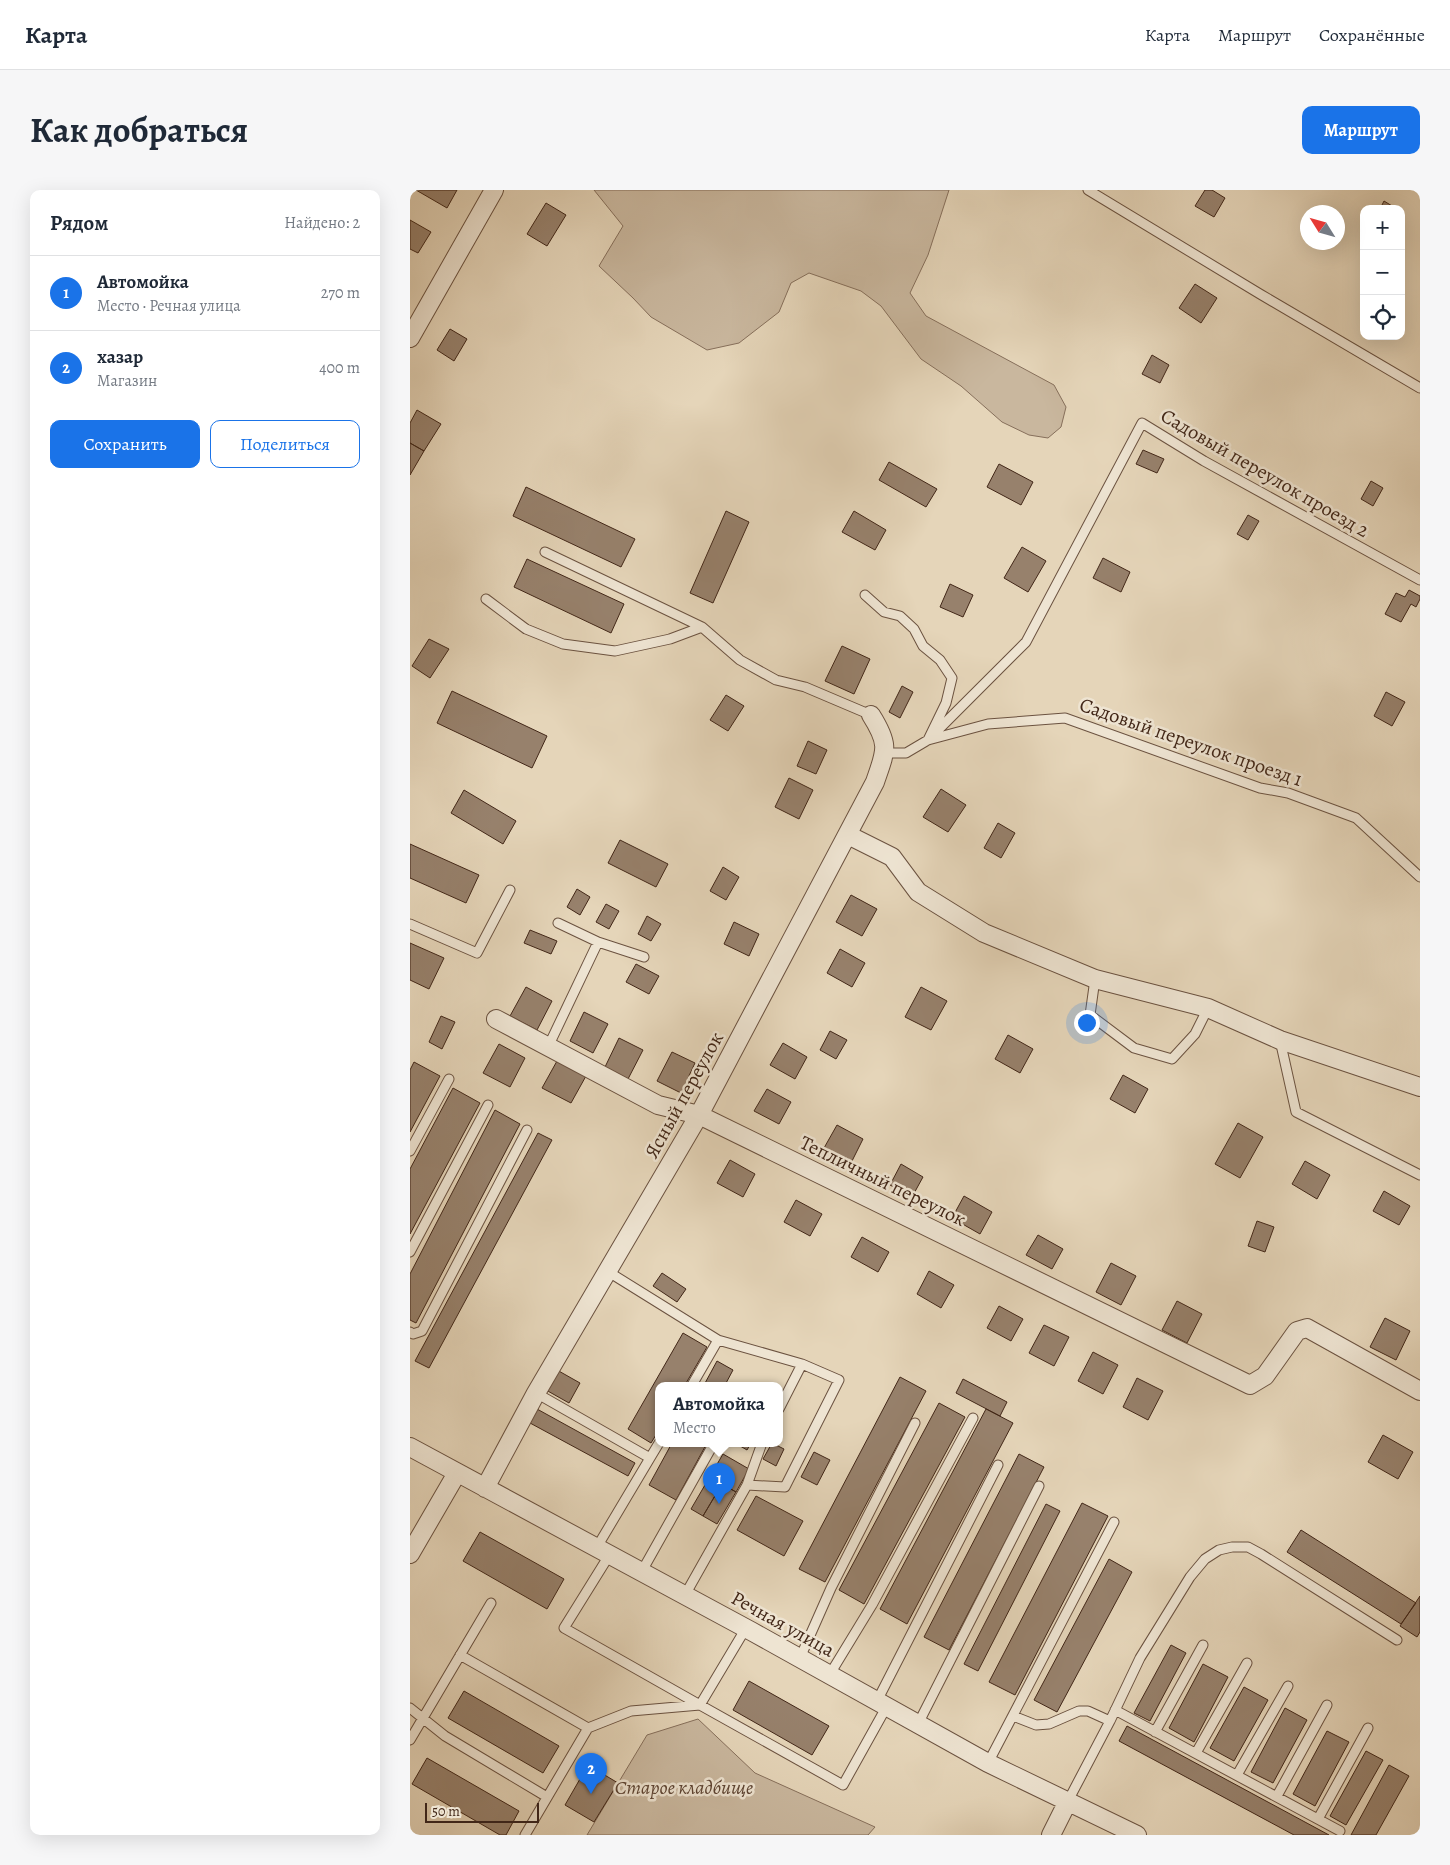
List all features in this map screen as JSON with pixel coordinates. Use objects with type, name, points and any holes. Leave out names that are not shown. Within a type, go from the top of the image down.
[{"type":"street","points":[[410,338],[494,190]]},
{"type":"street","points":[[871,715],[881,731],[886,753]]},
{"type":"street","name":"Ясный переулок","points":[[486,1488],[536,1393],[699,1115],[876,782],[886,753]]},
{"type":"street","points":[[848,834],[892,857],[918,892],[984,933],[1095,978],[1208,1008],[1280,1040],[1420,1087]]},
{"type":"street","name":"Тепличный переулок","points":[[496,1019],[658,1105],[699,1115],[1250,1385],[1265,1376],[1297,1331],[1307,1328],[1420,1391]]},
{"type":"street","name":"Речная улица","points":[[410,1447],[604,1550],[988,1763],[1137,1835]]},
{"type":"street","points":[[410,1554],[457,1473]]},
{"type":"street","points":[[1050,1835],[1068,1801]]},
{"type":"lane","points":[[1088,190],[1420,388]]},
{"type":"lane","name":"Садовый переулок проезд 2","points":[[928,740],[1026,642],[1142,423],[1204,461],[1420,580]]},
{"type":"lane","points":[[544,552],[702,627],[740,660],[776,680],[805,687],[871,715]]},
{"type":"lane","points":[[865,596],[884,612],[900,616],[914,629],[923,646],[940,660],[952,678],[946,703],[928,740],[906,753],[886,753]]},
{"type":"lane","points":[[486,599],[526,630],[563,644],[615,652],[670,639],[702,627]]},
{"type":"lane","name":"Садовый переулок проезд 1","points":[[928,740],[988,724],[1065,718],[1260,788],[1288,793],[1356,818],[1420,877]]},
{"type":"lane","points":[[410,924],[477,953],[510,890]]},
{"type":"lane","points":[[558,923],[598,942],[644,958]]},
{"type":"lane","points":[[548,1047],[598,942]]},
{"type":"lane","points":[[1095,978],[1090,1015],[1134,1048],[1172,1059],[1195,1034],[1208,1008]]},
{"type":"lane","points":[[1280,1040],[1296,1112],[1420,1175]]},
{"type":"lane","points":[[410,1151],[449,1079]]},
{"type":"lane","points":[[410,1252],[488,1105]]},
{"type":"lane","points":[[410,1332],[413,1334],[422,1331],[527,1130]]},
{"type":"lane","points":[[608,1271],[718,1340],[802,1364],[839,1380],[785,1487],[747,1485]]},
{"type":"lane","points":[[694,1382],[718,1340]]},
{"type":"lane","points":[[783,1401],[802,1364]]},
{"type":"lane","points":[[536,1393],[650,1458]]},
{"type":"lane","points":[[830,1674],[872,1605],[973,1418]]},
{"type":"lane","points":[[800,1658],[831,1588],[916,1423]]},
{"type":"lane","points":[[657,1447],[564,1628],[843,1785],[998,1465]]},
{"type":"lane","points":[[642,1571],[712,1447]]},
{"type":"lane","points":[[685,1595],[747,1485],[761,1447]]},
{"type":"lane","points":[[918,1724],[1039,1486]]},
{"type":"lane","points":[[988,1763],[1114,1522]]},
{"type":"lane","points":[[1068,1801],[1110,1721],[1140,1658],[1190,1577],[1205,1559],[1219,1550],[1232,1547],[1248,1547],[1398,1640]]},
{"type":"lane","points":[[410,1740],[491,1602]]},
{"type":"lane","points":[[700,1705],[746,1628]]},
{"type":"lane","points":[[1155,1732],[1203,1645]]},
{"type":"lane","points":[[460,1655],[588,1728]]},
{"type":"lane","points":[[1196,1753],[1247,1663]]},
{"type":"lane","points":[[1237,1775],[1288,1686]]},
{"type":"lane","points":[[525,1835],[588,1728],[631,1710],[700,1705]]},
{"type":"lane","points":[[1277,1796],[1327,1705]]},
{"type":"lane","points":[[410,1708],[445,1736],[547,1797]]},
{"type":"lane","points":[[1115,1710],[1340,1831]]},
{"type":"lane","points":[[1013,1716],[1036,1725],[1049,1724],[1079,1711],[1088,1711],[1110,1721]]},
{"type":"lane","points":[[1318,1819],[1368,1728]]},
{"type":"green space","points":[[594,190],[949,190],[928,255],[910,293],[926,316],[1054,385],[1066,407],[1061,427],[1048,438],[1029,435],[1002,422],[961,386],[921,359],[881,306],[861,291],[809,273],[791,283],[779,312],[739,343],[707,350],[651,317],[599,266],[623,226]]},
{"type":"green space","name":"Старое кладбище","points":[[698,1719],[755,1773],[875,1827],[868,1835],[587,1835],[647,1735]]},
{"type":"building","points":[[416,190],[457,190],[447,208]]},
{"type":"building","points":[[1205,190],[1212,190],[1225,198],[1214,217],[1195,206]]},
{"type":"building","points":[[1384,201],[1390,205],[1382,205]]},
{"type":"building","points":[[546,203],[566,215],[547,246],[527,234]]},
{"type":"building","points":[[410,220],[431,232],[418,253],[410,249]]},
{"type":"building","points":[[1195,284],[1217,298],[1201,323],[1179,308]]},
{"type":"building","points":[[450,329],[467,339],[454,361],[437,350]]},
{"type":"building","points":[[1152,355],[1169,365],[1160,383],[1142,374]]},
{"type":"building","points":[[417,410],[441,424],[424,451],[410,443],[410,423]]},
{"type":"building","points":[[410,443],[424,451],[410,475]]},
{"type":"building","points":[[1143,450],[1164,459],[1157,473],[1136,464]]},
{"type":"building","points":[[889,462],[937,489],[926,507],[879,480]]},
{"type":"building","points":[[999,464],[1033,482],[1021,505],[987,487]]},
{"type":"building","points":[[1371,481],[1383,488],[1373,506],[1361,499]]},
{"type":"building","points":[[526,487],[635,539],[621,567],[513,516]]},
{"type":"building","points":[[726,511],[749,522],[713,603],[690,593]]},
{"type":"building","points":[[854,511],[886,530],[875,550],[842,532]]},
{"type":"building","points":[[1248,515],[1259,521],[1248,540],[1237,534]]},
{"type":"building","points":[[1022,547],[1046,561],[1028,592],[1004,578]]},
{"type":"building","points":[[1103,558],[1130,572],[1121,592],[1093,578]]},
{"type":"building","points":[[527,559],[624,604],[611,633],[514,587]]},
{"type":"building","points":[[950,584],[973,595],[963,617],[940,607]]},
{"type":"building","points":[[1409,590],[1420,596],[1420,599],[1416,607],[1411,604],[1401,622],[1385,614],[1396,593],[1405,597]]},
{"type":"building","points":[[429,639],[449,649],[430,678],[412,666]]},
{"type":"building","points":[[842,646],[870,659],[854,694],[825,681]]},
{"type":"building","points":[[902,686],[913,692],[900,718],[889,712]]},
{"type":"building","points":[[452,691],[547,736],[532,768],[437,723]]},
{"type":"building","points":[[1386,692],[1405,702],[1392,726],[1374,716]]},
{"type":"building","points":[[726,695],[744,706],[728,731],[710,720]]},
{"type":"building","points":[[808,741],[827,750],[816,774],[797,766]]},
{"type":"building","points":[[789,778],[813,790],[799,819],[775,807]]},
{"type":"building","points":[[941,789],[966,805],[948,832],[923,817]]},
{"type":"building","points":[[464,790],[516,821],[503,844],[451,813]]},
{"type":"building","points":[[998,823],[1015,833],[1001,858],[984,848]]},
{"type":"building","points":[[620,840],[668,864],[656,887],[608,863]]},
{"type":"building","points":[[410,844],[479,875],[466,903],[410,878]]},
{"type":"building","points":[[723,867],[739,877],[726,900],[710,891]]},
{"type":"building","points":[[577,889],[590,897],[580,915],[567,907]]},
{"type":"building","points":[[851,895],[877,909],[862,936],[836,922]]},
{"type":"building","points":[[606,904],[619,911],[609,929],[596,922]]},
{"type":"building","points":[[647,916],[661,924],[651,941],[638,934]]},
{"type":"building","points":[[734,922],[759,934],[749,956],[724,944]]},
{"type":"building","points":[[530,930],[557,941],[551,954],[524,943]]},
{"type":"building","points":[[410,943],[444,958],[429,989],[410,980]]},
{"type":"building","points":[[840,949],[865,963],[852,987],[827,973]]},
{"type":"building","points":[[636,964],[659,976],[649,994],[626,982]]},
{"type":"building","points":[[526,987],[552,1001],[537,1030],[510,1016]]},
{"type":"building","points":[[921,987],[947,1001],[931,1030],[905,1017]]},
{"type":"building","points":[[584,1012],[608,1024],[593,1053],[570,1041]]},
{"type":"building","points":[[441,1016],[455,1022],[442,1049],[429,1042]]},
{"type":"building","points":[[830,1031],[847,1040],[836,1059],[820,1050]]},
{"type":"building","points":[[1008,1035],[1033,1049],[1020,1073],[995,1059]]},
{"type":"building","points":[[619,1038],[643,1050],[628,1079],[605,1067]]},
{"type":"building","points":[[783,1043],[807,1057],[795,1079],[770,1065]]},
{"type":"building","points":[[499,1044],[525,1058],[510,1087],[483,1073]]},
{"type":"building","points":[[672,1052],[695,1063],[681,1093],[657,1081]]},
{"type":"building","points":[[557,1061],[586,1076],[571,1103],[542,1088]]},
{"type":"building","points":[[414,1062],[440,1076],[410,1132],[410,1070]]},
{"type":"building","points":[[1123,1075],[1148,1089],[1135,1113],[1110,1099]]},
{"type":"building","points":[[453,1088],[480,1103],[410,1234],[410,1169]]},
{"type":"building","points":[[767,1089],[791,1102],[779,1124],[754,1111]]},
{"type":"building","points":[[495,1110],[520,1124],[416,1323],[410,1320],[410,1274]]},
{"type":"building","points":[[1238,1123],[1263,1137],[1240,1178],[1215,1164]]},
{"type":"building","points":[[837,1125],[863,1139],[851,1163],[824,1148]]},
{"type":"building","points":[[538,1133],[552,1140],[429,1368],[415,1361]]},
{"type":"building","points":[[730,1160],[755,1174],[743,1197],[717,1183]]},
{"type":"building","points":[[1305,1161],[1330,1175],[1317,1199],[1292,1184]]},
{"type":"building","points":[[901,1164],[923,1177],[912,1197],[890,1185]]},
{"type":"building","points":[[1384,1191],[1410,1206],[1399,1225],[1373,1211]]},
{"type":"building","points":[[964,1196],[992,1212],[980,1234],[952,1218]]},
{"type":"building","points":[[796,1200],[822,1214],[810,1236],[784,1222]]},
{"type":"building","points":[[1257,1221],[1274,1227],[1265,1252],[1248,1246]]},
{"type":"building","points":[[1038,1235],[1063,1249],[1052,1269],[1026,1255]]},
{"type":"building","points":[[862,1237],[889,1252],[878,1272],[851,1257]]},
{"type":"building","points":[[1111,1263],[1136,1276],[1121,1305],[1096,1292]]},
{"type":"building","points":[[929,1271],[954,1285],[941,1308],[917,1294]]},
{"type":"building","points":[[662,1273],[686,1289],[677,1302],[653,1286]]},
{"type":"building","points":[[1177,1301],[1202,1314],[1187,1343],[1162,1330]]},
{"type":"building","points":[[999,1306],[1023,1319],[1011,1341],[987,1328]]},
{"type":"building","points":[[1385,1318],[1410,1331],[1396,1360],[1370,1347]]},
{"type":"building","points":[[1044,1325],[1069,1337],[1054,1366],[1029,1353]]},
{"type":"building","points":[[683,1333],[707,1347],[687,1382],[655,1382],[655,1436],[651,1443],[628,1429]]},
{"type":"building","points":[[1093,1352],[1118,1365],[1103,1394],[1078,1381]]},
{"type":"building","points":[[717,1361],[733,1370],[727,1382],[706,1382]]},
{"type":"building","points":[[557,1370],[580,1383],[569,1403],[546,1390]]},
{"type":"building","points":[[900,1377],[926,1391],[825,1582],[799,1569]]},
{"type":"building","points":[[1137,1378],[1163,1391],[1148,1420],[1123,1407]]},
{"type":"building","points":[[963,1379],[1007,1402],[1000,1416],[956,1393]]},
{"type":"building","points":[[939,1403],[965,1417],[864,1604],[839,1590]]},
{"type":"building","points":[[537,1409],[635,1463],[628,1476],[530,1423]]},
{"type":"building","points":[[986,1409],[1013,1423],[907,1624],[880,1609]]},
{"type":"building","points":[[1383,1435],[1413,1452],[1398,1479],[1368,1462]]},
{"type":"building","points":[[670,1447],[705,1447],[676,1500],[649,1485]]},
{"type":"building","points":[[770,1447],[784,1449],[776,1466],[763,1459]]},
{"type":"building","points":[[814,1452],[830,1460],[817,1485],[801,1477]]},
{"type":"building","points":[[723,1454],[749,1469],[736,1492],[722,1484],[703,1516],[691,1509]]},
{"type":"building","points":[[1019,1454],[1044,1467],[949,1650],[924,1637]]},
{"type":"building","points":[[722,1484],[736,1492],[717,1524],[703,1516]]},
{"type":"building","points":[[756,1496],[803,1521],[784,1556],[737,1530]]},
{"type":"building","points":[[1082,1503],[1108,1516],[1015,1695],[989,1682]]},
{"type":"building","points":[[1046,1504],[1060,1511],[978,1671],[964,1664]]},
{"type":"building","points":[[1301,1530],[1416,1603],[1401,1624],[1287,1552]]},
{"type":"building","points":[[480,1532],[564,1579],[547,1609],[463,1561]]},
{"type":"building","points":[[1109,1559],[1132,1572],[1057,1712],[1034,1700]]},
{"type":"building","points":[[1420,1596],[1420,1632],[1417,1637],[1400,1626]]},
{"type":"building","points":[[1171,1645],[1186,1653],[1150,1721],[1134,1713]]},
{"type":"building","points":[[1203,1664],[1228,1677],[1194,1742],[1169,1728]]},
{"type":"building","points":[[749,1681],[829,1726],[812,1755],[733,1710]]},
{"type":"building","points":[[1244,1687],[1268,1700],[1234,1761],[1210,1748]]},
{"type":"building","points":[[464,1691],[559,1746],[543,1773],[448,1718]]},
{"type":"building","points":[[1285,1708],[1307,1720],[1273,1783],[1251,1772]]},
{"type":"building","points":[[1127,1726],[1329,1835],[1294,1835],[1119,1741]]},
{"type":"building","points":[[1327,1731],[1349,1742],[1315,1806],[1293,1794]]},
{"type":"building","points":[[1366,1751],[1383,1760],[1346,1825],[1330,1816]]},
{"type":"building","points":[[427,1758],[519,1811],[506,1835],[500,1835],[412,1784]]},
{"type":"building","points":[[588,1765],[618,1783],[594,1822],[565,1805]]},
{"type":"building","points":[[1389,1765],[1409,1776],[1376,1835],[1351,1835]]},
{"type":"place","name":"Автомойка","points":[[719,1504]]},
{"type":"place","name":"хазар","points":[[591,1794]]}]
